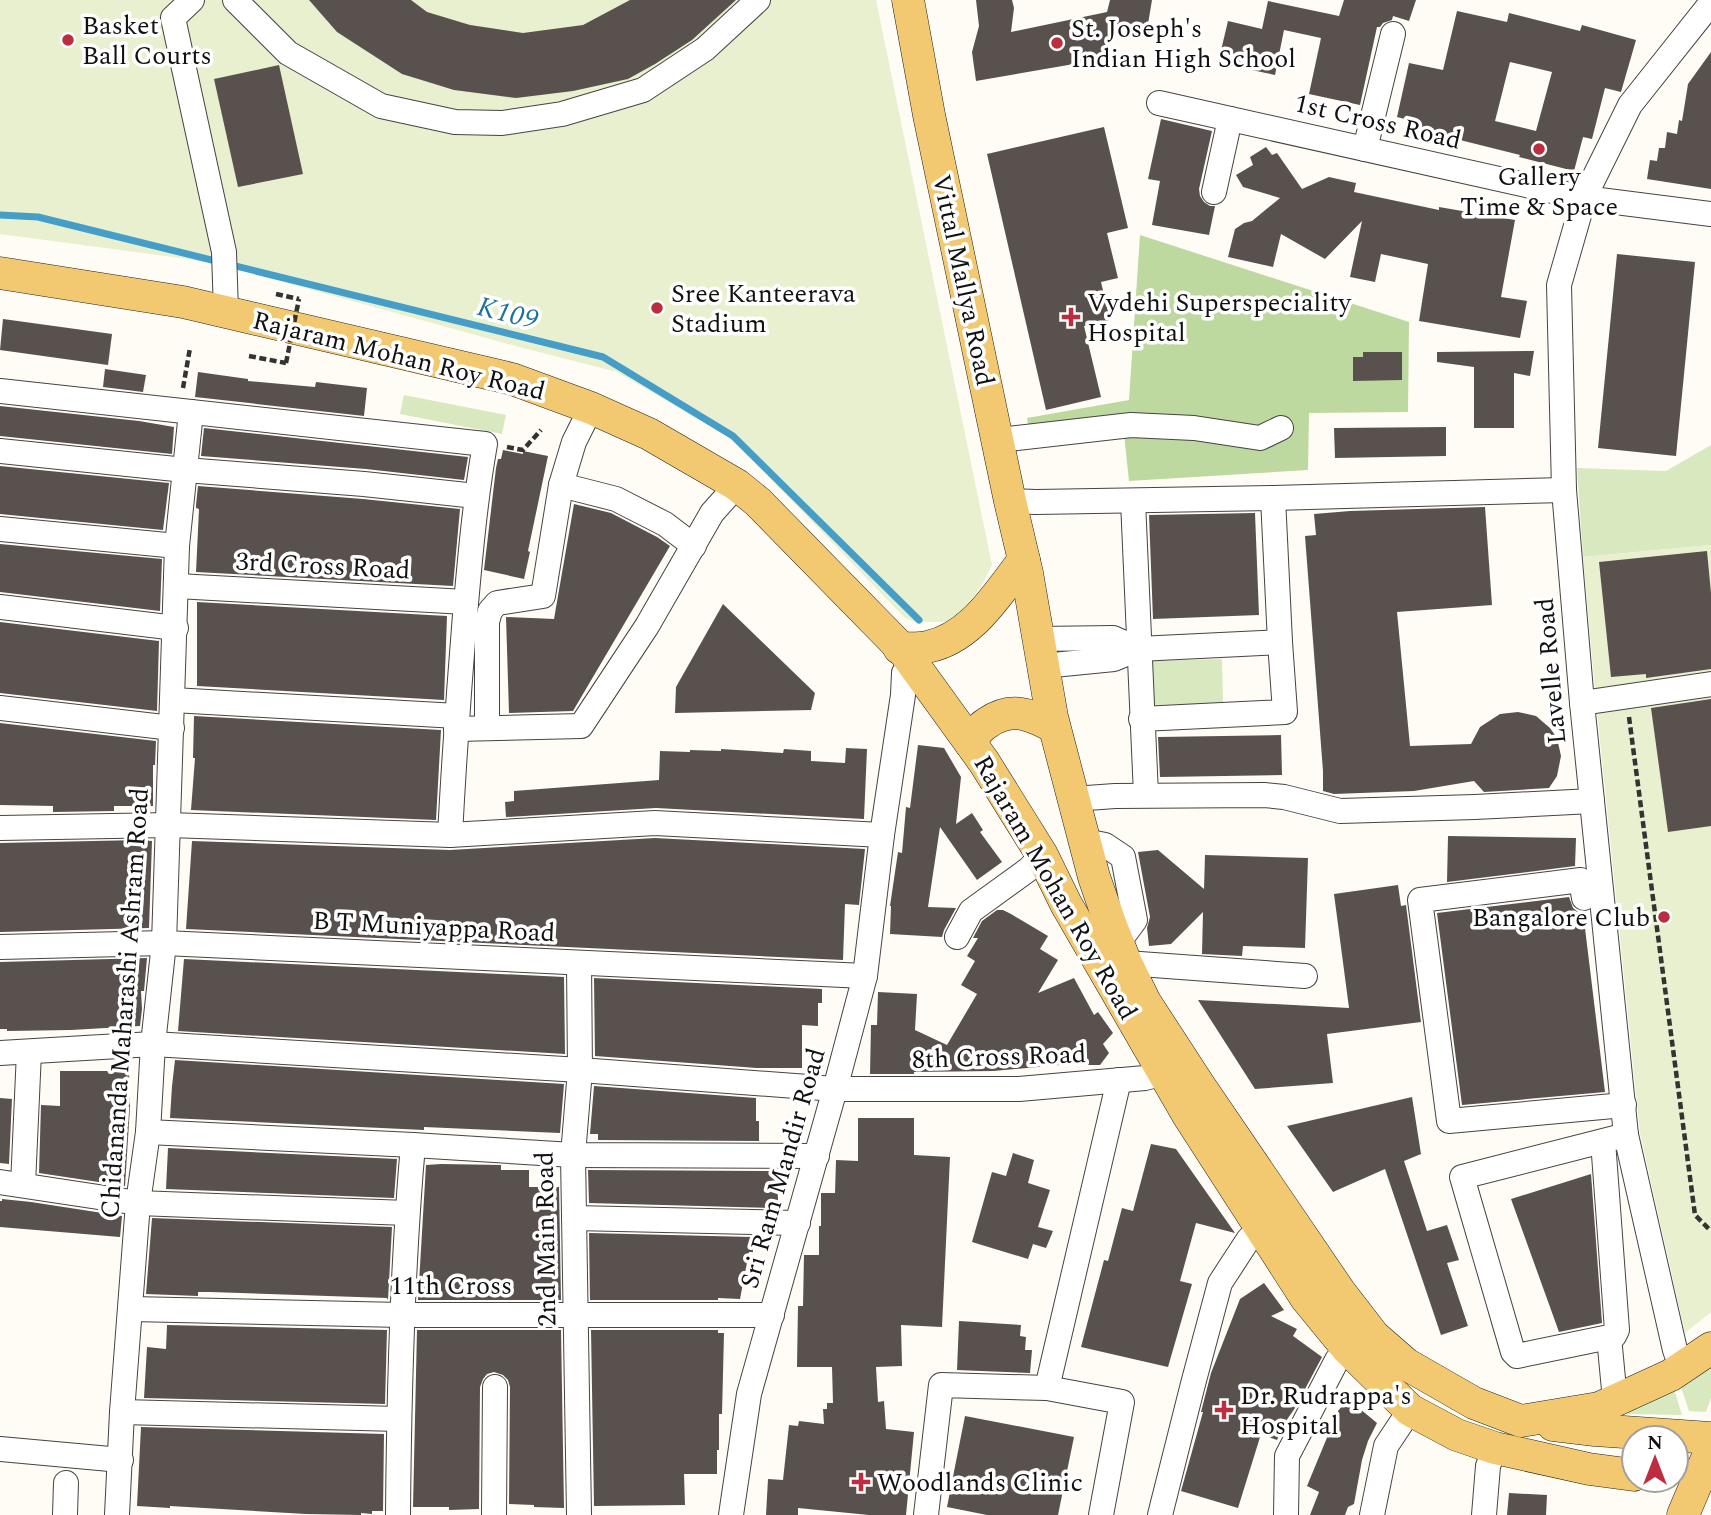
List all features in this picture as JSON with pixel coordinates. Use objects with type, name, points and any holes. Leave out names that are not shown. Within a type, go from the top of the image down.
[{"type":"main road","name":"Vittal Mallya Road","points":[[908,0],[929,115],[1025,566]]},
{"type":"main road","name":"Rajaram Mohan Roy Road","points":[[0,273],[183,302],[512,379],[591,408],[649,434],[737,485],[758,502],[907,656],[984,762],[1042,855],[1066,904],[1188,1115],[1306,1298],[1347,1348],[1410,1410],[1457,1434],[1495,1448],[1620,1473]]},
{"type":"main road","name":"Rajaram Mohan Roy Road","points":[[1025,566],[1054,727],[1094,877],[1122,953],[1145,1002],[1302,1238],[1374,1336],[1406,1364],[1429,1378],[1474,1403],[1521,1421],[1595,1430],[1711,1438]]},
{"type":"main road","points":[[907,656],[945,642],[967,629],[1025,566]]},
{"type":"main road","points":[[971,744],[974,735],[982,726],[1003,713],[1020,712],[1054,727]]},
{"type":"main road","points":[[1521,1421],[1598,1408],[1671,1374],[1711,1348]]},
{"type":"main road","points":[[1683,1515],[1711,1449]]},
{"type":"main road","points":[[1698,1515],[1699,1482]]},
{"type":"street","points":[[192,0],[173,18],[225,263],[226,312]]},
{"type":"street","points":[[236,0],[288,53],[382,106],[455,122],[502,123],[562,114],[643,90],[705,49],[758,0]]},
{"type":"street","name":"Lavelle Road","points":[[1681,1367],[1609,1139],[1624,1105],[1589,891],[1592,801],[1564,490],[1559,285],[1584,198],[1630,105],[1707,14]]},
{"type":"street","points":[[1365,149],[1393,34]]},
{"type":"street","name":"1st Cross Road","points":[[1159,103],[1584,198],[1711,214]]},
{"type":"street","points":[[1214,192],[1230,119]]},
{"type":"street","points":[[0,391],[485,444],[476,496],[466,602],[450,835]]},
{"type":"street","points":[[487,728],[487,622],[490,611],[497,603],[543,596],[561,485],[574,442],[591,408]]},
{"type":"street","name":"Chidananda Maharashi Ashram Road","points":[[117,1515],[138,1203],[148,1132],[153,1044],[164,943],[177,546],[185,470],[185,412]]},
{"type":"street","points":[[999,440],[1131,425],[1194,428],[1260,438],[1282,428]]},
{"type":"street","points":[[0,451],[476,496]]},
{"type":"street","points":[[561,485],[617,499],[666,524],[694,546]]},
{"type":"street","points":[[173,700],[456,723],[487,728],[580,726],[647,626],[712,513],[737,485]]},
{"type":"street","points":[[1010,500],[1273,498],[1564,490]]},
{"type":"street","points":[[1141,719],[1285,712],[1273,498]]},
{"type":"street","points":[[1133,500],[1146,795]]},
{"type":"street","points":[[0,529],[177,546]]},
{"type":"street","name":"3rd Cross Road","points":[[177,586],[466,602]]},
{"type":"street","points":[[0,607],[176,628]]},
{"type":"street","points":[[1041,652],[1113,638],[1138,649],[1280,642]]},
{"type":"street","name":"Sri Ram Mandir Road","points":[[731,1515],[749,1394],[865,976],[907,656]]},
{"type":"street","points":[[1582,704],[1711,684]]},
{"type":"street","points":[[0,708],[172,727]]},
{"type":"street","points":[[1073,799],[1146,795],[1264,795],[1284,797],[1340,811],[1592,801]]},
{"type":"street","points":[[0,828],[169,825],[450,835],[655,823],[882,835]]},
{"type":"street","points":[[957,937],[971,911],[1029,869],[1042,855]]},
{"type":"street","points":[[1589,891],[1581,880],[1420,900],[1448,1121],[1624,1105]]},
{"type":"street","name":"B T Muniyappa Road","points":[[0,947],[164,943],[865,976]]},
{"type":"street","points":[[1122,953],[1306,976]]},
{"type":"street","name":"2nd Main Road","points":[[579,963],[580,1070],[572,1155],[579,1515]]},
{"type":"street","name":"8th Cross Road","points":[[0,1053],[153,1044],[580,1070],[835,1089],[1017,1078],[1119,1080],[1164,1073]]},
{"type":"street","points":[[29,1052],[11,1184],[138,1203],[407,1213]]},
{"type":"street","points":[[1047,1388],[1119,1080]]},
{"type":"street","points":[[148,1132],[572,1155],[817,1156]]},
{"type":"street","points":[[1571,1139],[1583,1135],[1609,1139]]},
{"type":"street","points":[[1609,1139],[1617,1330],[1614,1336],[1519,1357],[1514,1354],[1462,1177],[1609,1139]]},
{"type":"street","points":[[398,1515],[402,1315],[413,1145]]},
{"type":"street","points":[[574,1218],[798,1223]]},
{"type":"street","points":[[1160,1515],[1220,1283],[1248,1240],[1260,1227]]},
{"type":"street","name":"11th Cross","points":[[131,1309],[402,1315],[772,1315]]},
{"type":"street","points":[[1609,1337],[1615,1401]]},
{"type":"street","points":[[1286,1515],[1287,1456],[1337,1360],[1347,1348]]},
{"type":"street","points":[[926,1515],[941,1385],[1047,1388],[1122,1402],[1101,1515]]},
{"type":"street","points":[[494,1515],[495,1387]]},
{"type":"street","points":[[1372,1515],[1386,1446],[1410,1410]]},
{"type":"street","points":[[122,1412],[399,1419]]},
{"type":"street","points":[[0,1448],[121,1460]]},
{"type":"street","points":[[1484,1515],[1489,1466],[1495,1448]]},
{"type":"street","points":[[65,1515],[66,1483]]},
{"type":"street","points":[[565,1515],[593,1515]]},
{"type":"path","points":[[249,356],[286,363],[299,299]]},
{"type":"path","points":[[185,412],[190,348]]},
{"type":"path","points":[[523,450],[541,430]]},
{"type":"path","points":[[1626,696],[1696,1214],[1711,1231]]},
{"type":"green space","name":"Sree Kanteerava Stadium","points":[[0,0],[876,0],[992,565],[981,587],[953,622],[914,622],[904,617],[732,439],[617,372],[229,267],[0,234]]},
{"type":"green space","points":[[1140,235],[1409,322],[1408,412],[1309,413],[1308,470],[1129,481],[1124,434],[1032,446],[1027,418],[1129,400]]},
{"type":"green space","points":[[404,395],[506,415],[502,434],[400,414]]},
{"type":"green space","points":[[1711,445],[1711,545],[1583,557],[1577,468],[1666,471]]},
{"type":"green space","name":"Bangalore Club","points":[[1711,545],[1711,1312],[1685,1333],[1640,1133],[1583,557]]},
{"type":"green space","points":[[1222,659],[1223,704],[1148,705],[1147,661]]},
{"type":"green space","points":[[1711,1368],[1711,1398],[1706,1412],[1689,1411],[1680,1384]]},
{"type":"green space","points":[[1674,1389],[1682,1415],[1628,1414],[1625,1409]]},
{"type":"building","points":[[309,0],[411,0],[427,12],[470,25],[523,33],[583,25],[630,0],[736,0],[692,40],[628,79],[573,91],[516,98],[454,90],[402,74],[337,32]]},
{"type":"building","points":[[976,0],[1012,0],[1014,8],[1011,32],[1107,12],[1110,0],[1152,0],[1147,30],[1116,26],[1103,59],[976,81],[972,52],[979,26]]},
{"type":"building","points":[[1344,0],[1416,0],[1409,21],[1393,16],[1392,20],[1377,27],[1360,105],[1309,94],[1321,38],[1284,30],[1275,75],[1218,63],[1228,21],[1262,29],[1268,1],[1339,16]]},
{"type":"building","points":[[1457,11],[1507,22],[1509,13],[1580,31],[1582,25],[1636,40],[1621,92],[1605,88],[1592,139],[1583,137],[1574,171],[1440,135],[1439,140],[1406,133],[1409,120],[1397,117],[1409,63],[1443,70]],"holes":[[[1510,62],[1552,72],[1536,131],[1495,121]]]},
{"type":"building","points":[[1711,52],[1711,189],[1647,179],[1650,160],[1657,161],[1659,148],[1665,148],[1667,132],[1677,134],[1688,84]]},
{"type":"building","points":[[279,65],[303,174],[238,187],[214,79]]},
{"type":"building","points":[[1161,119],[1212,131],[1199,189],[1204,202],[1215,206],[1209,235],[1152,225],[1160,181],[1148,179]]},
{"type":"building","points":[[1104,127],[1128,228],[1107,233],[1118,278],[1101,282],[1110,320],[1084,326],[1101,397],[1046,410],[987,154]]},
{"type":"building","points":[[1266,147],[1272,155],[1277,153],[1302,189],[1329,177],[1356,183],[1354,192],[1439,210],[1439,207],[1515,220],[1501,297],[1527,301],[1520,338],[1419,321],[1428,264],[1381,254],[1375,282],[1350,277],[1362,221],[1325,259],[1281,234],[1273,267],[1228,257],[1235,229],[1252,221],[1280,198],[1243,187],[1236,175],[1253,165],[1250,157]]},
{"type":"building","points":[[1617,254],[1695,262],[1676,456],[1598,448]]},
{"type":"building","points":[[3,319],[112,334],[108,365],[0,350]]},
{"type":"building","points":[[1534,351],[1530,376],[1514,373],[1514,428],[1474,428],[1474,367],[1437,362],[1437,352]]},
{"type":"building","points":[[1363,352],[1402,352],[1402,380],[1353,381],[1353,357],[1363,357]]},
{"type":"building","points":[[105,369],[146,375],[143,392],[103,387]]},
{"type":"building","points":[[198,372],[248,381],[315,387],[316,382],[367,388],[364,416],[195,397]]},
{"type":"building","points":[[0,406],[174,427],[172,454],[0,436]]},
{"type":"building","points":[[1446,427],[1446,456],[1335,458],[1334,428]]},
{"type":"building","points":[[204,428],[468,457],[464,480],[201,456]]},
{"type":"building","points":[[503,450],[548,456],[524,579],[484,570],[496,468]]},
{"type":"building","points":[[0,466],[169,483],[163,530],[0,514]]},
{"type":"building","points":[[198,486],[460,509],[453,586],[196,572]]},
{"type":"building","points":[[574,504],[611,513],[670,546],[573,711],[509,713],[506,617],[554,619]]},
{"type":"building","points":[[1485,507],[1492,605],[1397,612],[1410,746],[1471,744],[1480,727],[1500,714],[1518,712],[1536,716],[1557,738],[1561,756],[1557,776],[1549,788],[1484,792],[1474,781],[1414,791],[1334,794],[1323,791],[1305,536],[1316,535],[1314,514]]},
{"type":"building","points":[[1255,513],[1259,615],[1153,619],[1149,515]]},
{"type":"building","points":[[0,544],[162,559],[160,611],[0,592]]},
{"type":"building","points":[[1707,551],[1711,593],[1711,669],[1646,678],[1646,674],[1611,677],[1599,562]]},
{"type":"building","points":[[197,602],[447,616],[444,700],[197,686]]},
{"type":"building","points":[[723,604],[815,693],[811,710],[675,713],[676,687]]},
{"type":"building","points":[[0,622],[159,641],[157,711],[0,693]]},
{"type":"building","points":[[1711,699],[1711,826],[1668,832],[1651,708]]},
{"type":"building","points":[[194,716],[441,730],[436,820],[191,810],[195,758]]},
{"type":"building","points":[[0,723],[156,741],[153,806],[114,806],[114,811],[53,812],[53,806],[0,805]]},
{"type":"building","points":[[1281,735],[1282,775],[1160,777],[1158,737]]},
{"type":"building","points":[[918,745],[944,748],[961,777],[956,824],[972,813],[983,830],[980,832],[1002,862],[977,880],[940,827],[928,907],[956,908],[942,937],[890,934],[890,906],[898,852],[902,853],[906,807],[910,808]]},
{"type":"building","points":[[846,748],[867,749],[864,819],[656,808],[506,817],[505,802],[514,801],[514,791],[659,780],[660,751],[721,749],[783,753],[784,749],[811,751],[811,761],[845,763]]},
{"type":"building","points":[[1448,836],[1576,838],[1575,866],[1447,882]]},
{"type":"building","points":[[655,838],[865,849],[859,905],[845,904],[843,960],[186,929],[192,841],[450,850]]},
{"type":"building","points":[[152,841],[149,928],[0,932],[0,843]]},
{"type":"building","points":[[1158,850],[1204,889],[1205,855],[1308,858],[1305,948],[1243,946],[1242,956],[1202,954],[1203,912],[1171,944],[1149,946],[1147,928],[1150,917],[1138,852]]},
{"type":"building","points":[[1398,885],[1401,906],[1406,905],[1421,1022],[1327,1034],[1333,1083],[1255,1089],[1198,1000],[1349,1008],[1334,894]]},
{"type":"building","points":[[1569,897],[1573,908],[1583,912],[1605,1092],[1462,1105],[1437,913]]},
{"type":"building","points":[[997,910],[1011,914],[1048,936],[1040,949],[1058,960],[1038,993],[1074,978],[1094,1015],[1098,1012],[1113,1033],[1103,1044],[1109,1053],[1100,1065],[1082,1063],[993,1071],[870,1074],[871,1025],[877,1025],[878,992],[917,994],[915,1030],[947,1045],[977,994],[961,985],[975,961],[967,956],[978,938],[973,938],[982,921]]},
{"type":"building","points":[[147,958],[144,991],[141,991],[140,1026],[71,1030],[0,1029],[0,962]]},
{"type":"building","points":[[184,959],[564,977],[565,1054],[178,1031]]},
{"type":"building","points":[[594,978],[822,989],[822,1003],[818,1003],[818,1026],[802,1025],[802,1068],[757,1068],[595,1056]]},
{"type":"building","points":[[175,1060],[564,1084],[560,1133],[424,1127],[424,1130],[170,1118]]},
{"type":"building","points":[[60,1071],[129,1071],[130,1107],[125,1186],[39,1173],[41,1105],[60,1106]]},
{"type":"building","points":[[594,1086],[756,1098],[759,1141],[598,1140],[598,1134],[590,1134]]},
{"type":"building","points":[[1412,1097],[1421,1154],[1404,1161],[1427,1231],[1447,1225],[1459,1260],[1447,1263],[1468,1326],[1441,1335],[1385,1169],[1333,1192],[1287,1126]]},
{"type":"building","points":[[0,1098],[12,1099],[9,1164],[0,1163]]},
{"type":"building","points":[[858,1118],[914,1118],[914,1155],[950,1157],[942,1327],[901,1325],[902,1366],[876,1367],[878,1402],[884,1401],[886,1429],[914,1432],[906,1515],[869,1515],[798,1508],[798,1515],[766,1515],[768,1479],[783,1480],[789,1425],[798,1426],[799,1421],[824,1424],[823,1409],[827,1409],[827,1403],[833,1403],[832,1367],[797,1367],[798,1306],[803,1306],[804,1255],[819,1255],[821,1193],[835,1193],[836,1160],[858,1161]]},
{"type":"building","points":[[1151,1144],[1176,1149],[1235,1233],[1196,1223],[1180,1281],[1192,1284],[1168,1367],[1081,1347],[1104,1260],[1108,1261],[1122,1208],[1133,1211]]},
{"type":"building","points":[[168,1148],[397,1159],[394,1198],[166,1189]]},
{"type":"building","points":[[1013,1153],[1034,1160],[1028,1183],[1050,1190],[1038,1227],[1053,1231],[1046,1248],[1033,1244],[1028,1259],[972,1242],[992,1172],[1006,1176]]},
{"type":"building","points":[[426,1165],[501,1165],[501,1170],[529,1170],[529,1187],[559,1187],[561,1300],[418,1300]]},
{"type":"building","points":[[588,1170],[777,1171],[778,1201],[774,1201],[774,1208],[589,1203]]},
{"type":"building","points":[[1591,1174],[1602,1323],[1559,1332],[1511,1199]]},
{"type":"building","points":[[2,1199],[122,1216],[120,1237],[0,1227]]},
{"type":"building","points":[[152,1218],[392,1227],[388,1300],[210,1292],[198,1292],[198,1296],[146,1294]]},
{"type":"building","points":[[589,1233],[752,1237],[753,1252],[749,1252],[740,1299],[590,1300]]},
{"type":"building","points":[[1264,1283],[1284,1310],[1271,1316],[1297,1329],[1293,1336],[1322,1357],[1277,1440],[1261,1434],[1238,1508],[1181,1491],[1211,1373],[1240,1299]]},
{"type":"building","points":[[959,1321],[1021,1325],[1020,1336],[1026,1337],[1025,1350],[1032,1350],[1030,1373],[957,1370]]},
{"type":"building","points":[[167,1325],[387,1330],[385,1404],[144,1398],[147,1347],[166,1349]]},
{"type":"building","points":[[417,1330],[561,1330],[564,1508],[509,1504],[510,1387],[503,1375],[494,1372],[487,1374],[480,1387],[479,1509],[413,1507]]},
{"type":"building","points":[[591,1330],[718,1330],[718,1333],[724,1333],[717,1474],[684,1474],[685,1505],[594,1506]]},
{"type":"building","points":[[1348,1399],[1377,1423],[1362,1460],[1354,1504],[1348,1507],[1345,1515],[1310,1515],[1319,1492],[1307,1486],[1338,1411]]},
{"type":"building","points":[[965,1416],[1074,1437],[1058,1515],[987,1515],[947,1507]]},
{"type":"building","points":[[141,1427],[384,1434],[383,1511],[361,1515],[306,1514],[137,1506]]},
{"type":"building","points":[[1509,1493],[1547,1495],[1546,1515],[1507,1515]]},
{"type":"waterway","name":"K109","points":[[0,215],[38,217],[603,357],[733,436],[919,620]]},
{"type":"place","name":"Basket Ball Courts","points":[[68,40]]},
{"type":"place","name":"St. Joseph's Indian High School","points":[[1057,43]]},
{"type":"place","name":"Gallery Time & Space","points":[[1539,149]]},
{"type":"place","name":"Sree Kanteerava Stadium","points":[[657,308]]},
{"type":"place","name":"Vydehi Superspeciality Hospital","points":[[1071,317]]},
{"type":"place","name":"Bangalore Club","points":[[1664,917]]},
{"type":"place","name":"Dr. Rudrappa's Hospital","points":[[1224,1410]]},
{"type":"place","name":"Woodlands Clinic","points":[[861,1482]]}]
